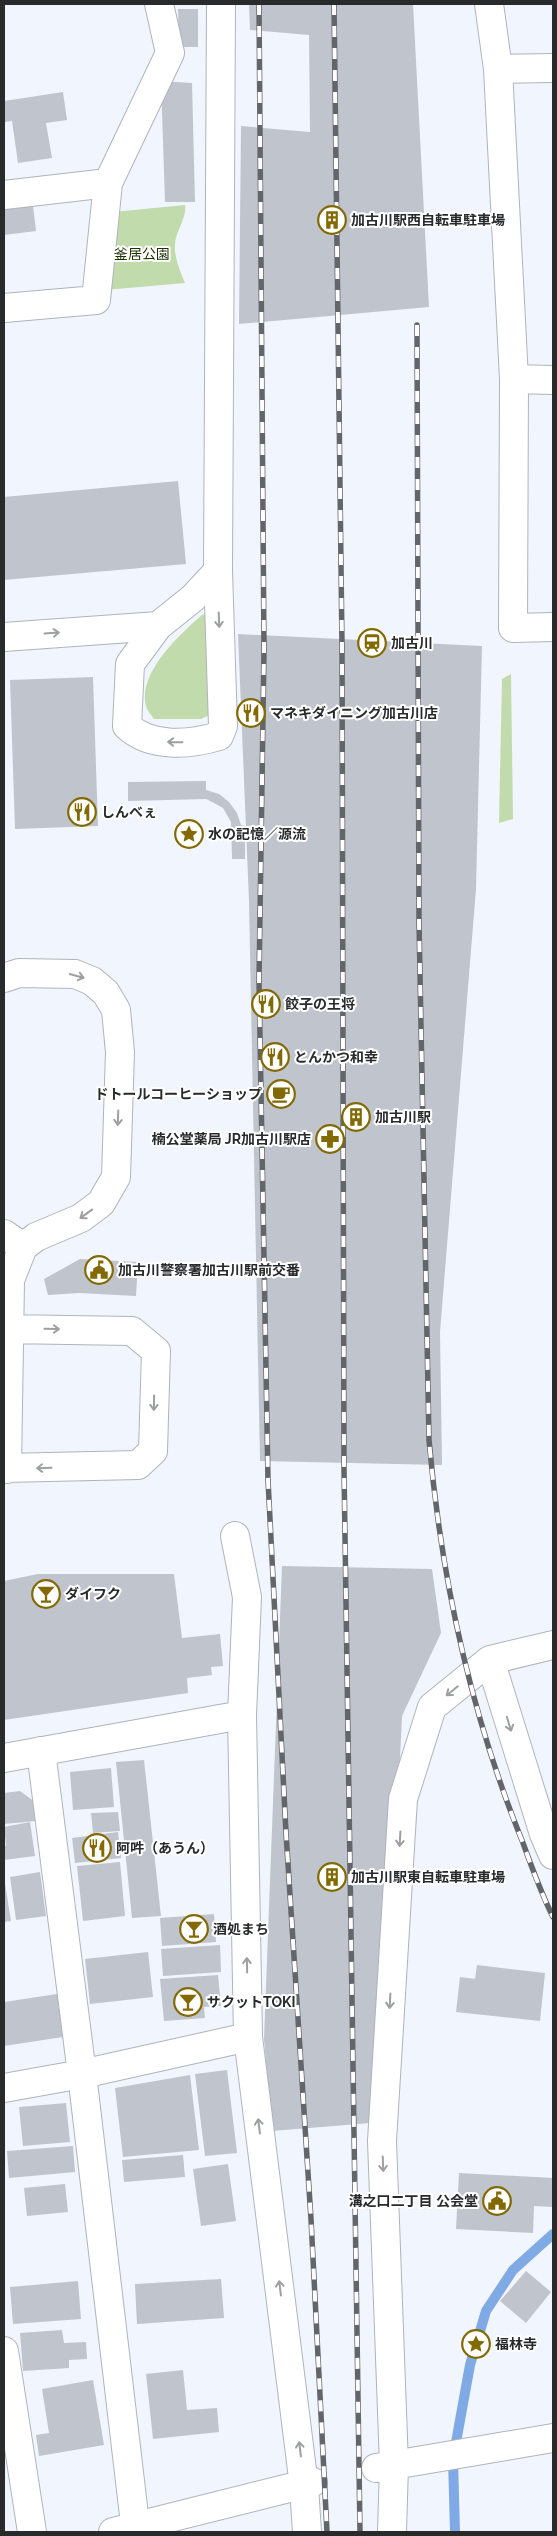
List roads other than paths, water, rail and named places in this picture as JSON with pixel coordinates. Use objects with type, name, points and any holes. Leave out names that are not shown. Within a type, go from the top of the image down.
[{"type":"street","points":[[4,308],[96,300],[108,184],[170,53],[160,4]]},
{"type":"street","points":[[218,571],[193,598],[158,626],[130,664],[126,726],[136,735],[153,741],[200,742],[219,736],[223,726],[218,571],[221,4]]},
{"type":"street","points":[[489,4],[498,69],[514,379],[513,628],[553,627]]},
{"type":"street","points":[[498,69],[553,68]]},
{"type":"street","points":[[4,195],[108,184]]},
{"type":"street","points":[[514,379],[553,380]]},
{"type":"street","points":[[4,637],[158,626]]},
{"type":"street","points":[[4,978],[19,973],[75,974],[92,981],[106,993],[116,1010],[120,1027],[116,1177],[101,1203],[81,1218],[36,1237],[13,1240],[6,1328],[5,1469],[138,1465],[153,1451],[156,1351],[132,1331],[6,1328]]},
{"type":"street","points":[[235,1536],[247,1597],[242,1715],[248,2037],[308,2484],[307,2532]]},
{"type":"street","points":[[392,2532],[384,2467],[382,2141],[402,1799],[432,1707],[490,1660],[553,1645]]},
{"type":"street","points":[[490,1660],[544,1834],[553,1854]]},
{"type":"street","points":[[4,1758],[242,1715]]},
{"type":"street","points":[[40,1751],[82,2074],[128,2530],[308,2484]]},
{"type":"street","points":[[4,2088],[82,2074],[248,2037]]},
{"type":"street","points":[[4,2350],[32,2532]]},
{"type":"street","points":[[384,2467],[553,2438]]},
{"type":"waterway","points":[[455,2532],[453,2459],[470,2365],[486,2311],[513,2270],[553,2234]]},
{"type":"railway","points":[[259,4],[264,649],[259,981],[268,1480],[286,1833],[311,2219],[327,2532]]},
{"type":"railway","points":[[334,4],[342,645],[344,1469],[360,2532]]},
{"type":"railway","points":[[417,325],[419,922],[429,1440],[441,1543],[461,1645],[488,1745],[537,1880],[553,1917]]},
{"type":"place","name":"加古川駅西自転車駐車場","points":[[332,220]]},
{"type":"place","name":"加古川","points":[[372,643]]},
{"type":"place","name":"マネキダイニング加古川店","points":[[251,713]]},
{"type":"place","name":"しんべぇ","points":[[82,812]]},
{"type":"place","name":"水の記憶／源流","points":[[189,834]]},
{"type":"place","name":"餃子の王将","points":[[266,1004]]},
{"type":"place","name":"とんかつ和幸","points":[[275,1057]]},
{"type":"place","name":"ドトールコーヒーショップ","points":[[281,1094]]},
{"type":"place","name":"加古川駅","points":[[356,1117]]},
{"type":"place","name":"楠公堂薬局 JR加古川駅店","points":[[330,1139]]},
{"type":"place","name":"加古川警察署加古川駅前交番","points":[[99,1270]]},
{"type":"place","name":"ダイフク","points":[[46,1594]]},
{"type":"place","name":"阿吽（あうん）","points":[[97,1848]]},
{"type":"place","name":"加古川駅東自転車駐車場","points":[[332,1877]]},
{"type":"place","name":"酒処まち","points":[[194,1929]]},
{"type":"place","name":"サクットTOKI","points":[[188,2002]]},
{"type":"place","name":"溝之口二丁目 公会堂","points":[[497,2201]]},
{"type":"place","name":"福林寺","points":[[476,2344]]},
{"type":"park label","name":"釜居公園","points":[[142,254]]}]
